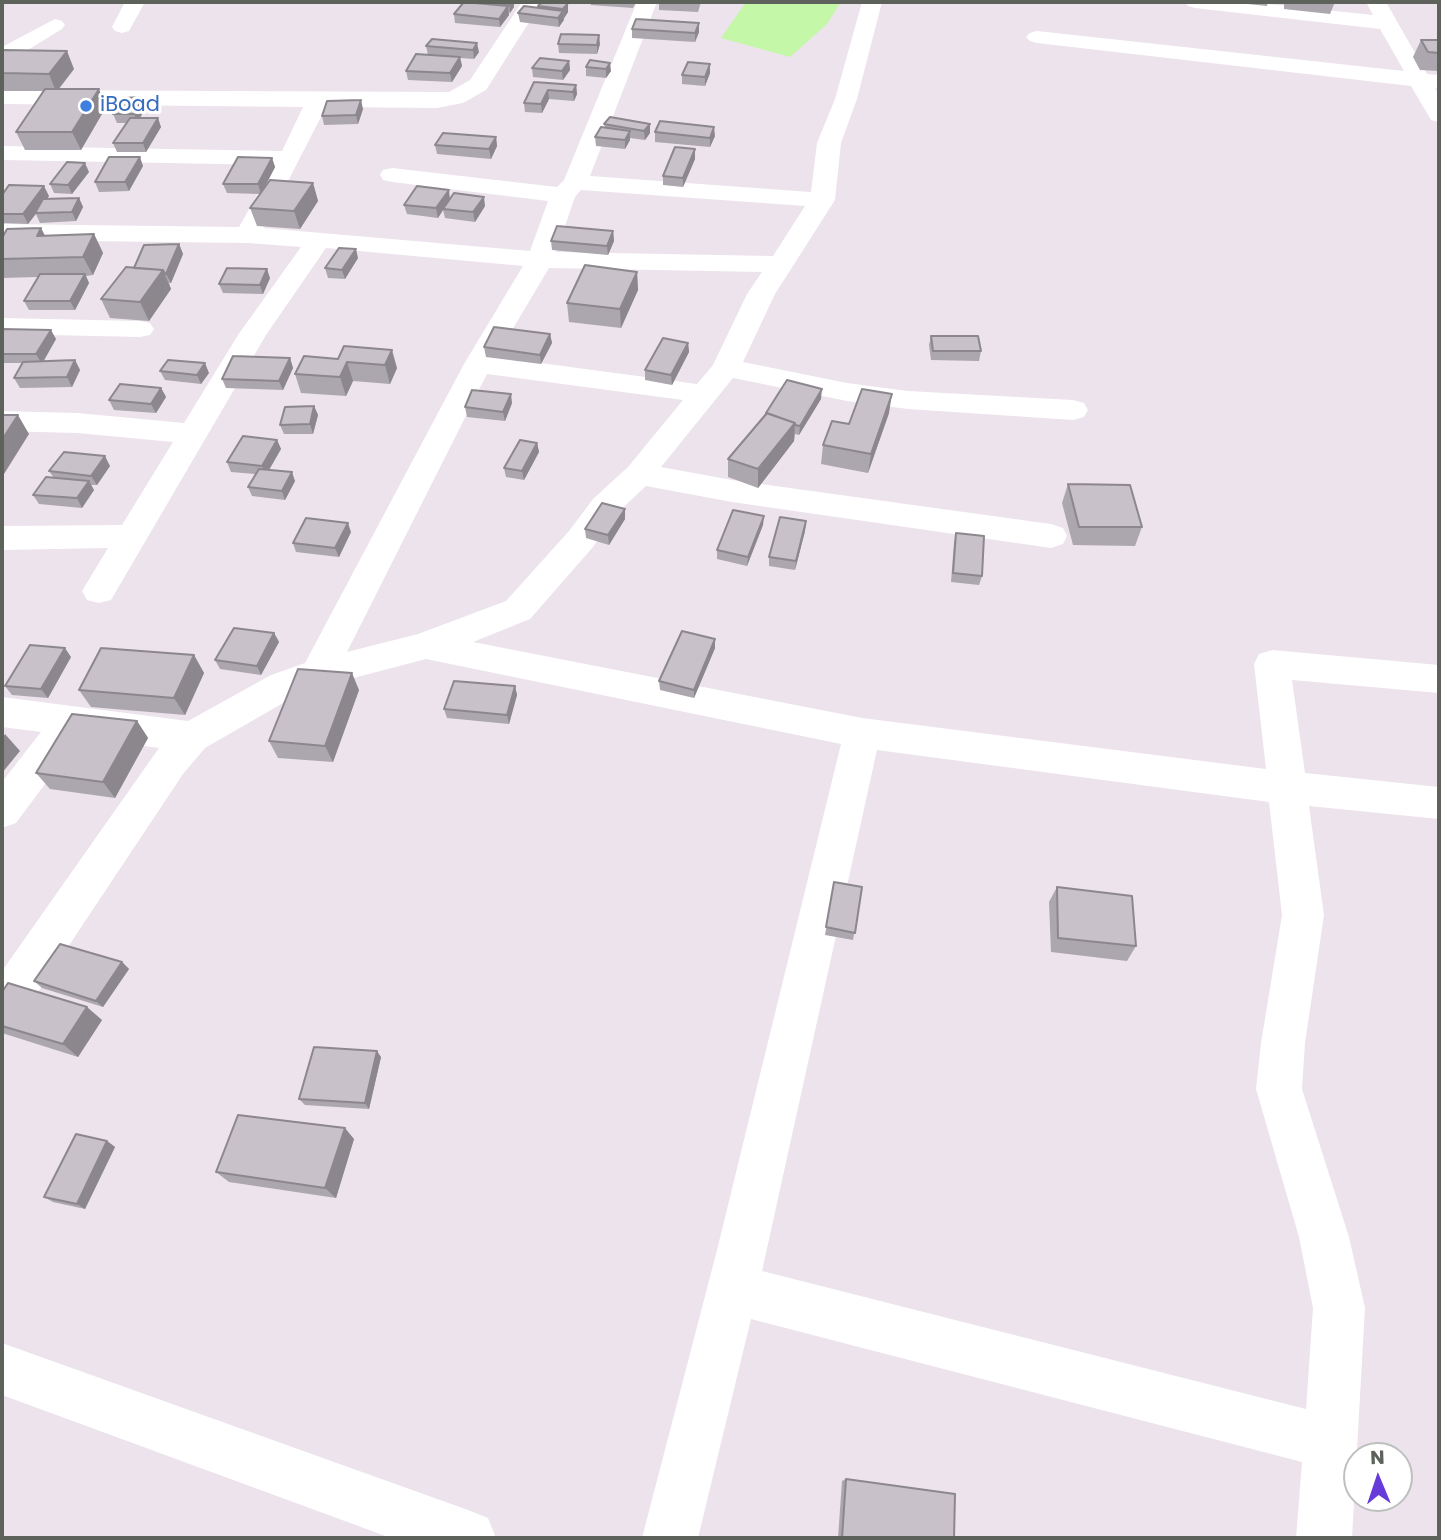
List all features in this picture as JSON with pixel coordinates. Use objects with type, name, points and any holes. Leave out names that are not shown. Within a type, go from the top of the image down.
[{"type":"street","points":[[122,27],[135,2]]},
{"type":"street","points":[[2,97],[437,101],[456,98],[478,85],[532,2]]},
{"type":"street","points":[[318,673],[478,364],[540,260],[647,2]]},
{"type":"street","points":[[2,1007],[169,763],[192,737],[284,685],[318,673],[426,646],[518,610],[581,539],[604,507],[639,474],[726,368],[761,293],[822,200],[829,144],[846,99],[872,2]]},
{"type":"street","points":[[1195,2],[1387,23]]},
{"type":"street","points":[[1376,2],[1387,23],[1430,81],[1439,115]]},
{"type":"street","points":[[2,56],[55,24]]},
{"type":"street","points":[[1037,37],[1430,81]]},
{"type":"street","points":[[248,235],[290,158],[318,99]]},
{"type":"street","points":[[2,153],[290,158]]},
{"type":"street","points":[[392,175],[569,188],[822,200]]},
{"type":"street","points":[[2,232],[248,235],[540,260],[779,264]]},
{"type":"street","points":[[99,591],[251,335],[319,240]]},
{"type":"street","points":[[2,326],[140,329]]},
{"type":"street","points":[[478,364],[704,394]]},
{"type":"street","points":[[726,368],[848,392],[908,400],[1073,410]]},
{"type":"street","points":[[2,421],[77,423],[193,434]]},
{"type":"street","points":[[639,474],[732,491],[1051,536]]},
{"type":"street","points":[[2,538],[132,536]]},
{"type":"street","points":[[426,646],[862,733],[1289,788],[1439,803]]},
{"type":"street","points":[[1324,1538],[1339,1308],[1324,1237],[1279,1089],[1283,1043],[1303,915],[1272,664],[1439,678]]},
{"type":"street","points":[[2,712],[192,737]]},
{"type":"street","points":[[2,811],[71,721]]},
{"type":"street","points":[[670,1538],[733,1289],[862,733]]},
{"type":"street","points":[[733,1289],[1330,1442]]},
{"type":"street","points":[[2,1369],[468,1538]]},
{"type":"shaded area","points":[[746,2],[841,2],[827,24],[790,57],[721,38]]},
{"type":"building","points":[[464,2],[508,6],[499,19],[454,14]]},
{"type":"building","points":[[542,2],[568,3],[563,9],[538,6]]},
{"type":"building","points":[[524,6],[563,11],[558,18],[518,13]]},
{"type":"building","points":[[636,19],[699,23],[695,33],[632,29]]},
{"type":"building","points":[[561,34],[599,35],[597,45],[558,44]]},
{"type":"building","points":[[432,39],[477,43],[473,50],[426,46]]},
{"type":"building","points":[[1421,40],[1439,40],[1439,53],[1428,52]]},
{"type":"building","points":[[2,50],[67,51],[49,74],[2,73]]},
{"type":"building","points":[[416,54],[460,57],[450,73],[406,71]]},
{"type":"building","points":[[540,58],[569,61],[562,71],[532,68]]},
{"type":"building","points":[[590,60],[610,63],[606,69],[586,67]]},
{"type":"building","points":[[688,62],[710,64],[705,77],[682,75]]},
{"type":"building","points":[[534,82],[576,85],[573,92],[548,90],[541,104],[524,103]]},
{"type":"building","points":[[45,89],[99,89],[72,132],[16,132]]},
{"type":"building","points":[[143,97],[134,114],[113,114],[122,98]]},
{"type":"building","points":[[361,100],[356,115],[322,116],[327,101]]},
{"type":"building","points":[[610,117],[650,124],[644,131],[604,124]]},
{"type":"building","points":[[130,118],[158,118],[143,143],[113,143]]},
{"type":"building","points":[[660,121],[714,127],[710,138],[655,132]]},
{"type":"building","points":[[601,127],[630,131],[625,140],[595,137]]},
{"type":"building","points":[[443,133],[496,137],[489,149],[435,145]]},
{"type":"building","points":[[675,147],[695,149],[683,178],[663,176]]},
{"type":"building","points":[[109,157],[140,157],[125,182],[95,182]]},
{"type":"building","points":[[238,157],[272,158],[258,184],[223,184]]},
{"type":"building","points":[[67,162],[85,163],[68,185],[50,184]]},
{"type":"building","points":[[270,180],[313,183],[294,211],[250,208]]},
{"type":"building","points":[[9,185],[44,186],[23,214],[2,214],[2,195]]},
{"type":"building","points":[[417,186],[449,190],[436,208],[404,205]]},
{"type":"building","points":[[454,193],[484,197],[473,212],[443,209]]},
{"type":"building","points":[[79,198],[72,212],[35,213],[43,199]]},
{"type":"building","points":[[557,226],[613,231],[607,246],[551,241]]},
{"type":"building","points":[[41,228],[37,236],[94,234],[83,257],[2,259],[2,238],[7,229]]},
{"type":"building","points":[[179,244],[166,274],[163,270],[134,268],[144,245]]},
{"type":"building","points":[[339,248],[356,249],[342,270],[325,268]]},
{"type":"building","points":[[585,265],[637,272],[620,309],[567,303]]},
{"type":"building","points":[[126,267],[163,270],[140,302],[101,299]]},
{"type":"building","points":[[227,268],[267,269],[260,285],[219,284]]},
{"type":"building","points":[[40,274],[85,274],[70,301],[24,301]]},
{"type":"building","points":[[494,327],[550,334],[540,355],[484,347]]},
{"type":"building","points":[[2,329],[51,330],[36,354],[2,354]]},
{"type":"building","points":[[931,336],[978,336],[981,351],[933,351]]},
{"type":"building","points":[[663,338],[688,343],[671,375],[645,370]]},
{"type":"building","points":[[344,346],[392,350],[385,365],[347,362],[340,377],[295,374],[304,356],[338,359]]},
{"type":"building","points":[[233,356],[290,358],[279,381],[222,379]]},
{"type":"building","points":[[75,360],[67,377],[14,378],[23,362]]},
{"type":"building","points":[[168,360],[205,363],[197,375],[160,371]]},
{"type":"building","points":[[787,380],[822,389],[800,426],[766,413]]},
{"type":"building","points":[[120,384],[161,388],[151,404],[109,400]]},
{"type":"building","points":[[862,389],[892,394],[871,454],[823,445],[832,421],[849,424]]},
{"type":"building","points":[[472,390],[511,394],[503,412],[465,407]]},
{"type":"building","points":[[314,406],[310,424],[280,425],[285,407]]},
{"type":"building","points":[[767,413],[795,423],[758,469],[728,459]]},
{"type":"building","points":[[2,415],[18,415],[2,440]]},
{"type":"building","points":[[243,436],[277,440],[262,466],[227,462]]},
{"type":"building","points":[[520,440],[537,443],[522,471],[504,468]]},
{"type":"building","points":[[64,452],[105,456],[91,476],[49,471]]},
{"type":"building","points":[[259,469],[292,472],[282,491],[248,487]]},
{"type":"building","points":[[46,477],[89,481],[77,498],[33,495]]},
{"type":"building","points":[[1068,484],[1130,485],[1142,527],[1079,527]]},
{"type":"building","points":[[602,503],[625,509],[608,535],[585,529]]},
{"type":"building","points":[[733,510],[764,516],[748,557],[717,550]]},
{"type":"building","points":[[780,517],[806,521],[796,561],[769,557]]},
{"type":"building","points":[[306,518],[348,523],[335,548],[293,543]]},
{"type":"building","points":[[956,533],[984,536],[982,576],[953,573]]},
{"type":"building","points":[[234,628],[274,633],[257,666],[215,660]]},
{"type":"building","points":[[682,631],[715,639],[694,690],[659,681]]},
{"type":"building","points":[[30,645],[65,648],[41,689],[5,686]]},
{"type":"building","points":[[101,648],[194,655],[174,698],[79,690]]},
{"type":"building","points":[[298,669],[352,673],[325,746],[269,741]]},
{"type":"building","points":[[454,681],[515,686],[507,715],[444,709]]},
{"type":"building","points":[[72,714],[137,721],[103,782],[36,773]]},
{"type":"building","points":[[834,882],[862,887],[855,933],[826,927]]},
{"type":"building","points":[[1057,887],[1132,896],[1136,946],[1058,938]]},
{"type":"building","points":[[60,944],[122,962],[96,1001],[34,981]]},
{"type":"building","points":[[8,983],[87,1007],[63,1044],[2,1026],[2,992]]},
{"type":"building","points":[[314,1047],[377,1051],[365,1103],[299,1099]]},
{"type":"building","points":[[238,1115],[345,1128],[325,1188],[216,1172]]},
{"type":"building","points":[[76,1134],[107,1141],[77,1204],[44,1197]]},
{"type":"building","points":[[846,1479],[955,1494],[954,1538],[842,1538]]},
{"type":"place","name":"iBoad","points":[[86,106]]}]
